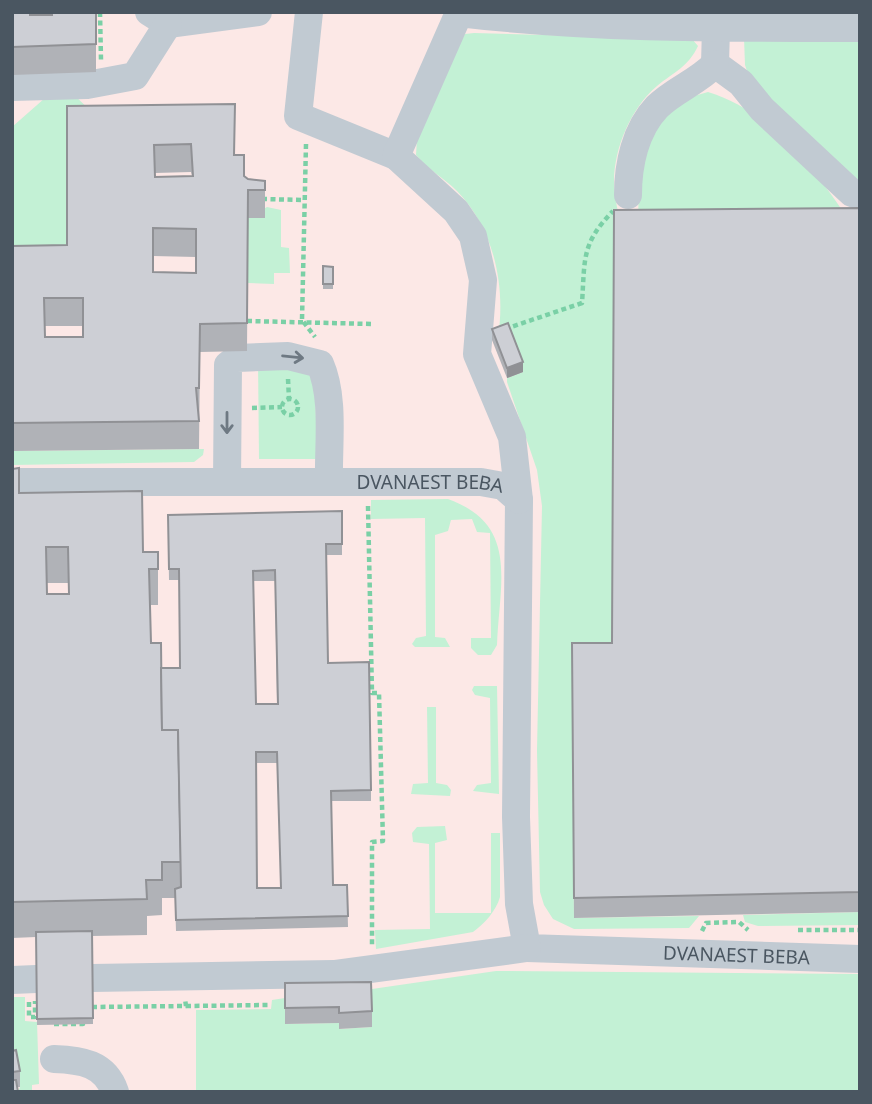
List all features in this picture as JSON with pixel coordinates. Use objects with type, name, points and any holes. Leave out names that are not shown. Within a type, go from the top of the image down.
[{"type":"street","points":[[12,87],[101,82],[135,76],[158,18],[258,12]]},
{"type":"street","points":[[309,12],[298,116],[396,156],[456,211],[473,236],[483,280],[477,328],[477,354],[512,437],[519,500]]},
{"type":"street","points":[[435,12],[526,21],[716,28],[860,28]]},
{"type":"street","points":[[396,156],[459,13]]},
{"type":"street","points":[[628,195],[632,153],[649,117],[658,106],[701,78],[715,64],[716,28]]},
{"type":"street","points":[[715,64],[741,83],[762,108],[793,134],[852,193],[860,197]]},
{"type":"street","points":[[227,481],[228,365],[237,358],[288,356],[320,364],[328,400],[329,482]]},
{"type":"street","name":"DVANAEST BEBA","points":[[12,482],[481,482],[503,486],[519,500],[516,817],[519,904],[527,947]]},
{"type":"street","name":"DVANAEST BEBA","points":[[92,978],[276,977],[372,971],[527,947],[860,959]]},
{"type":"street","points":[[54,1059],[80,1060],[98,1067],[111,1082],[115,1092]]},
{"type":"path","points":[[100,12],[101,82]]},
{"type":"path","points":[[303,283],[303,200],[308,120]]},
{"type":"path","points":[[477,328],[512,329],[582,303],[585,251],[593,231],[628,195]]},
{"type":"path","points":[[256,199],[303,200]]},
{"type":"path","points":[[247,321],[372,324]]},
{"type":"path","points":[[368,482],[369,623],[372,693],[379,693],[383,841],[372,842],[372,971]]},
{"type":"path","points":[[692,938],[700,933],[706,923],[739,922],[751,931],[759,931]]},
{"type":"path","points":[[786,930],[860,930]]},
{"type":"path","points":[[185,998],[186,1006]]},
{"type":"path","points":[[92,1007],[269,1005]]},
{"type":"shaded area","points":[[12,12],[860,12],[860,1092],[12,1092]]},
{"type":"green space","points":[[860,33],[860,187],[751,83],[745,65],[744,38]]},
{"type":"green space","points":[[465,34],[692,39],[698,46],[685,64],[657,86],[639,105],[617,156],[614,188],[621,230],[612,663],[572,664],[574,918],[699,916],[689,928],[574,929],[553,919],[540,892],[537,751],[542,506],[537,470],[507,382],[507,378],[523,372],[498,337],[498,278],[488,240],[480,223],[457,191],[416,155],[417,139],[461,41]]},
{"type":"green space","points":[[71,92],[96,116],[97,133],[66,135],[67,273],[12,273],[12,127],[45,98]]},
{"type":"green space","points":[[708,92],[731,101],[773,129],[809,166],[854,228],[638,230],[639,170],[660,118],[687,98]]},
{"type":"green space","points":[[267,207],[281,210],[281,247],[289,248],[290,273],[274,273],[274,284],[248,283],[248,218]]},
{"type":"green space","points":[[258,361],[295,361],[315,380],[317,459],[259,459]]},
{"type":"green space","points":[[204,449],[203,455],[194,462],[12,465],[12,451]]},
{"type":"green space","points":[[448,499],[471,510],[486,524],[496,540],[501,578],[497,645],[491,655],[478,655],[471,648],[471,638],[491,638],[490,533],[477,532],[472,519],[451,520],[448,531],[435,535],[435,637],[445,638],[450,647],[415,647],[412,644],[416,638],[426,636],[425,518],[371,519],[371,500]]},
{"type":"green space","points":[[474,686],[497,686],[499,794],[473,791],[477,785],[491,783],[490,698],[475,695],[472,690]]},
{"type":"green space","points":[[427,707],[436,707],[436,783],[447,785],[451,790],[450,796],[411,794],[413,784],[428,783]]},
{"type":"green space","points":[[445,826],[447,840],[435,843],[435,913],[491,913],[491,833],[500,833],[500,897],[496,907],[486,921],[473,932],[376,949],[375,930],[430,929],[429,844],[413,842],[412,833],[417,827]]},
{"type":"green space","points":[[860,912],[860,925],[758,926],[745,922],[743,915]]},
{"type":"green space","points":[[496,971],[860,974],[860,1092],[196,1092],[196,1010],[271,1009],[272,1000],[285,998],[285,1024],[339,1023],[339,1029],[372,1027],[372,989]]},
{"type":"green space","points":[[12,997],[25,997],[25,1021],[37,1022],[39,1084],[32,1085],[32,1092],[18,1092],[20,1087],[12,1065]]},
{"type":"building","points":[[12,12],[52,15],[52,12],[96,12],[96,44],[12,47]]},
{"type":"building","points":[[235,104],[234,155],[244,155],[244,176],[265,181],[265,190],[248,190],[247,323],[200,324],[199,388],[196,388],[199,421],[12,423],[12,246],[67,245],[67,106]],"holes":[[[191,144],[193,176],[155,177],[154,145]],[[153,228],[196,229],[196,273],[153,272]],[[44,298],[83,298],[83,337],[45,337]]]},
{"type":"building","points":[[860,208],[860,892],[574,898],[572,643],[612,643],[614,210]]},
{"type":"building","points":[[323,266],[333,267],[333,284],[323,284]]},
{"type":"building","points":[[508,323],[523,362],[507,368],[492,329]]},
{"type":"building","points":[[19,468],[19,493],[142,491],[143,552],[158,552],[158,569],[149,569],[151,643],[161,643],[162,730],[178,730],[181,862],[162,862],[162,880],[146,880],[147,899],[12,902],[12,469]],"holes":[[[46,547],[68,547],[69,594],[47,594]]]},
{"type":"building","points":[[342,511],[342,544],[326,544],[328,663],[369,662],[371,790],[331,791],[333,885],[347,885],[348,916],[176,920],[175,889],[181,887],[178,730],[162,730],[161,668],[180,668],[179,569],[169,569],[168,515]],"holes":[[[275,570],[278,704],[256,704],[253,571]],[[256,752],[277,752],[281,888],[257,888]]]},
{"type":"building","points":[[92,931],[93,1018],[37,1019],[36,932]]},
{"type":"building","points":[[371,982],[372,1011],[339,1013],[339,1007],[285,1008],[285,983]]},
{"type":"building","points":[[16,1050],[20,1071],[12,1072],[12,1051]]},
{"type":"building","points":[[12,1080],[16,1080],[18,1092],[12,1092]]}]
